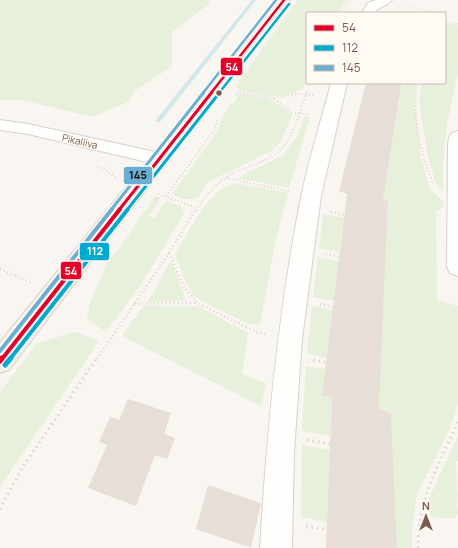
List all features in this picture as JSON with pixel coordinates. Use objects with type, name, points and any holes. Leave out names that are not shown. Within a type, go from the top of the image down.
[{"type":"main road","points":[[0,361],[284,0]]},
{"type":"street","points":[[369,12],[372,6],[392,1]]},
{"type":"street","points":[[276,548],[280,452],[290,339],[311,196],[335,100]]},
{"type":"street","name":"Pikaliiva","points":[[0,125],[35,131],[160,159]]},
{"type":"street","points":[[458,142],[458,267]]},
{"type":"path","points":[[343,12],[350,0]]},
{"type":"path","points":[[392,1],[426,12]]},
{"type":"path","points":[[446,20],[458,24]]},
{"type":"path","points":[[0,509],[22,468],[169,253],[197,208],[213,189],[226,178],[270,158],[282,148],[290,137],[310,84]]},
{"type":"path","points":[[418,84],[415,100],[423,156],[435,189],[457,212]]},
{"type":"path","points":[[235,92],[273,98],[306,94],[335,100]]},
{"type":"path","points":[[273,98],[292,112],[299,113],[335,100]]},
{"type":"path","points":[[166,196],[215,129],[217,120],[221,114]]},
{"type":"path","points":[[226,178],[311,196]]},
{"type":"path","points":[[156,194],[166,196],[197,208]]},
{"type":"path","points":[[169,253],[184,287],[197,303],[257,332],[290,339]]},
{"type":"path","points":[[0,269],[32,283]]},
{"type":"path","points":[[134,304],[197,303]]},
{"type":"path","points":[[418,548],[416,534],[424,497],[458,422]]},
{"type":"path","points":[[305,439],[330,444]]},
{"type":"path","points":[[300,525],[327,530]]},
{"type":"green space","points":[[0,0],[209,0],[209,4],[172,32],[172,66],[136,90],[128,102],[92,117],[22,100],[0,100]]},
{"type":"green space","points":[[298,0],[347,0],[339,12],[306,12],[306,80],[303,88],[288,95],[271,96],[238,90],[239,88],[235,88]]},
{"type":"green space","points":[[446,22],[458,25],[458,73],[447,123],[443,162],[443,191],[436,184],[428,157],[419,101],[421,84],[446,84]]},
{"type":"green space","points":[[403,84],[416,84],[414,99],[421,157],[430,189],[443,201],[444,208],[436,211],[437,300],[458,306],[458,405],[449,431],[417,494],[412,528],[412,548],[397,548],[391,413],[379,409],[388,201],[383,200]]},
{"type":"green space","points":[[236,93],[270,99],[293,114],[280,143],[271,151],[208,182],[198,197],[194,199],[184,199],[172,194],[219,129],[221,119],[231,103],[234,103],[238,97],[235,96]]},
{"type":"green space","points":[[304,117],[310,117],[289,188],[237,178],[283,155],[297,137]]},
{"type":"green space","points":[[235,183],[288,193],[275,243],[260,325],[249,324],[203,302],[193,295],[185,281],[175,254],[200,212],[208,202],[216,193]]},
{"type":"green space","points":[[155,196],[161,198],[149,216],[155,218],[166,201],[181,206],[184,214],[140,286],[106,332],[87,319],[90,303],[108,261],[123,243]]},
{"type":"green space","points":[[323,214],[344,218],[339,252],[319,248]]},
{"type":"green space","points":[[318,257],[339,261],[334,301],[313,297]]},
{"type":"green space","points":[[169,263],[173,264],[186,301],[147,302],[159,283]]},
{"type":"green space","points":[[143,306],[198,306],[248,333],[242,374],[266,383],[261,406],[122,336]]},
{"type":"green space","points":[[312,306],[333,310],[326,358],[307,353]]},
{"type":"green space","points":[[76,332],[99,341],[0,487],[0,392],[37,343]]},
{"type":"green space","points":[[306,366],[325,369],[322,395],[332,398],[330,436],[302,431]]},
{"type":"green space","points":[[458,436],[458,461],[456,461],[458,514],[454,519],[430,517],[429,498]]},
{"type":"green space","points":[[302,445],[330,450],[327,522],[301,517]]},
{"type":"building","points":[[366,84],[402,84],[383,200],[388,201],[379,409],[391,413],[397,548],[326,548],[332,398],[322,395],[347,194],[339,191]]},
{"type":"building","points":[[128,399],[171,413],[164,434],[175,438],[167,459],[155,455],[136,506],[88,488],[107,445],[99,442],[110,417],[119,420]]},
{"type":"building","points":[[208,485],[261,503],[251,548],[196,529]]},
{"type":"waterway","points":[[158,121],[254,0]]},
{"type":"transit line","name":"145","points":[[0,351],[276,0]]},
{"type":"transit line","name":"54","points":[[0,361],[284,0]]},
{"type":"transit line","name":"112","points":[[5,365],[289,4]]}]
